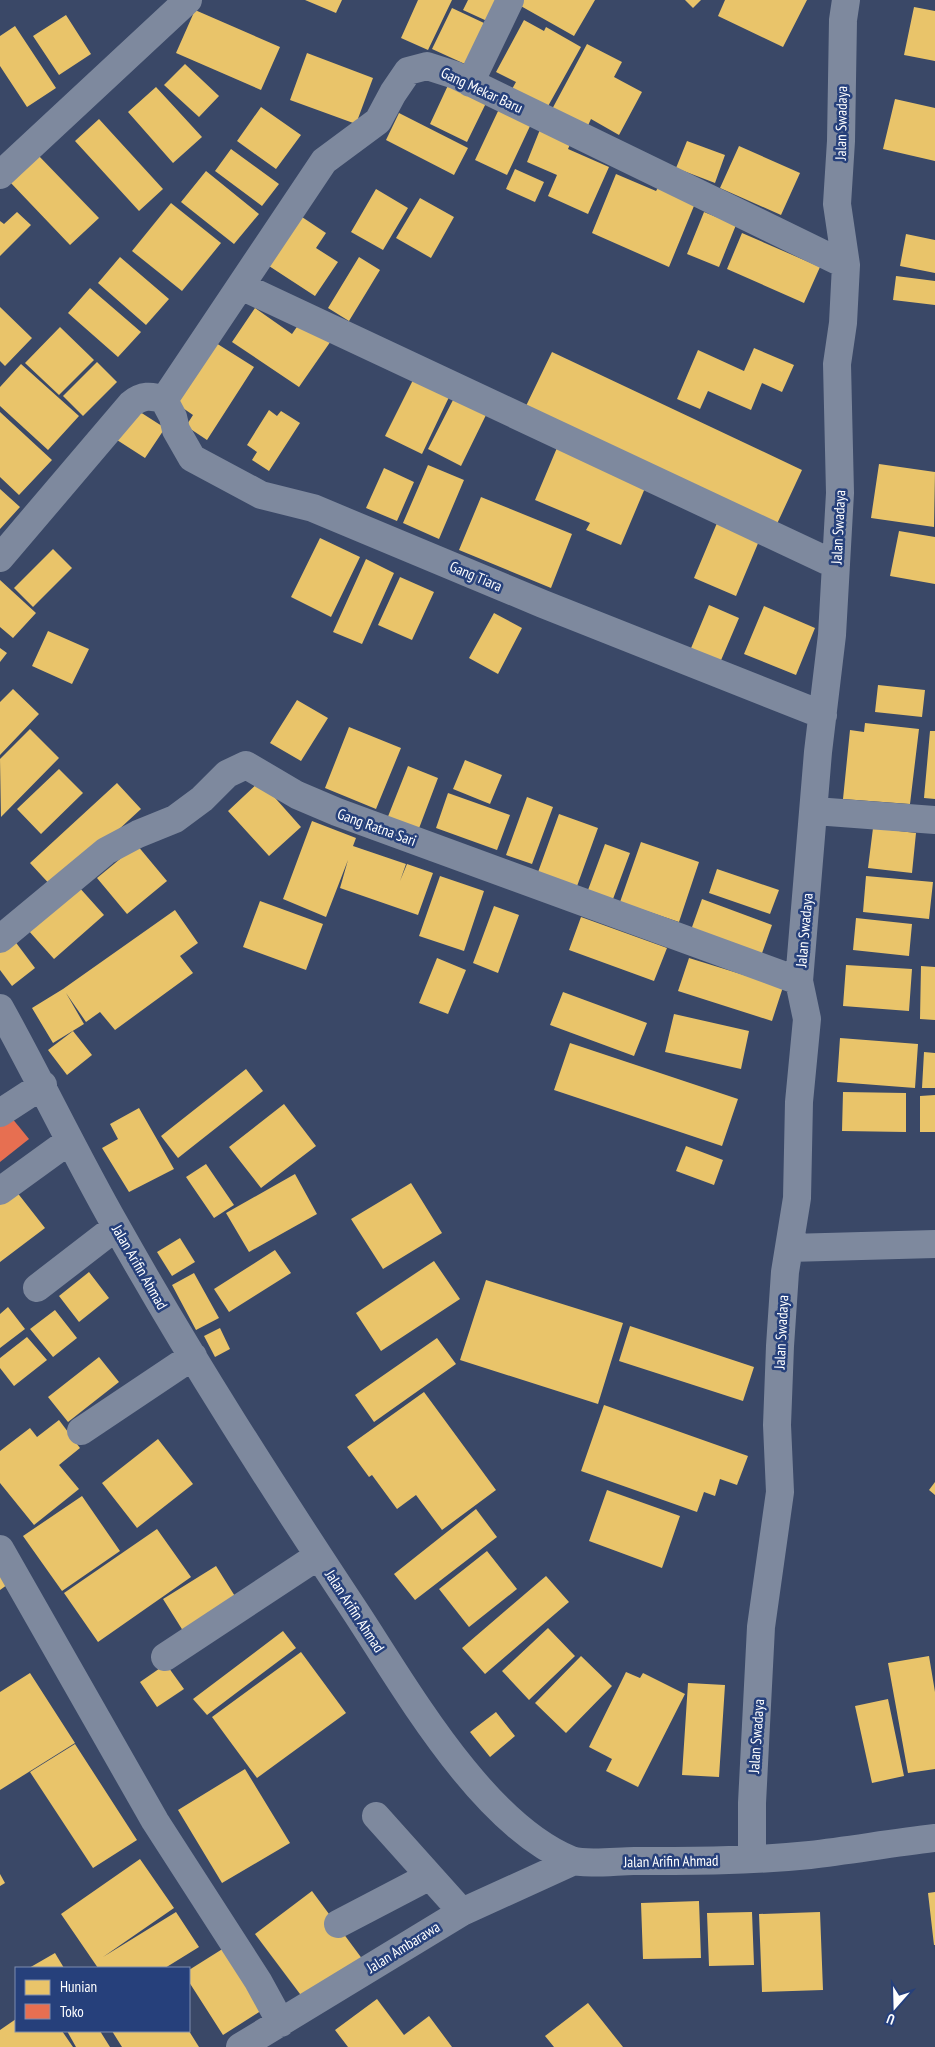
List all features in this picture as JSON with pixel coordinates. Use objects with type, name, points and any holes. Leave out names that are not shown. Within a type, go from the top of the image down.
[{"type":"street","points":[[0,174],[188,0]]},
{"type":"street","points":[[470,83],[510,0]]},
{"type":"street","name":"Jalan Swadaya","points":[[752,1859],[752,1803],[761,1627],[780,1492],[778,1425],[780,1356],[789,1248],[797,1198],[799,1102],[808,1019],[799,981],[832,634],[840,493],[837,364],[843,324],[846,265],[837,204],[841,141],[843,20],[846,0]]},
{"type":"street","name":"Gang Mekar Baru","points":[[164,400],[201,342],[241,286],[324,161],[378,121],[392,93],[408,71],[427,66],[455,75],[846,265]]},
{"type":"street","points":[[241,286],[836,564]]},
{"type":"street","points":[[0,558],[131,404],[139,397],[154,396],[164,400]]},
{"type":"street","name":"Gang Tiara","points":[[164,400],[173,417],[176,430],[192,458],[261,495],[313,508],[543,604],[823,715]]},
{"type":"street","name":"Gang Ratna Sari","points":[[0,939],[106,851],[138,834],[175,819],[202,799],[227,774],[246,766],[297,794],[337,812],[799,981]]},
{"type":"street","points":[[815,811],[935,820]]},
{"type":"street","name":"Jalan Arifin Ahmad","points":[[0,1008],[43,1085],[69,1141],[116,1227],[193,1356],[318,1556],[423,1714],[482,1793],[528,1835],[574,1861],[752,1859],[809,1855],[935,1838]]},
{"type":"street","points":[[0,1113],[43,1085]]},
{"type":"street","points":[[0,1191],[69,1141]]},
{"type":"street","points":[[37,1288],[116,1227]]},
{"type":"street","points":[[789,1248],[935,1244]]},
{"type":"street","points":[[81,1431],[193,1356]]},
{"type":"street","points":[[0,1549],[155,1821],[258,1981],[281,2023]]},
{"type":"street","points":[[165,1657],[318,1556]]},
{"type":"street","points":[[376,1816],[428,1877],[462,1912]]},
{"type":"street","name":"Jalan Ambarawa","points":[[240,2047],[462,1912],[574,1861]]},
{"type":"street","points":[[338,1924],[428,1877]]},
{"type":"building: Hunian","points":[[305,0],[342,0],[336,13]]},
{"type":"building: Hunian","points":[[418,0],[452,0],[428,50],[401,38]]},
{"type":"building: Hunian","points":[[468,0],[497,0],[487,21],[463,10]]},
{"type":"building: Hunian","points":[[522,0],[595,0],[574,36],[519,5]]},
{"type":"building: Hunian","points":[[685,0],[701,0],[693,8]]},
{"type":"building: Hunian","points":[[725,0],[807,0],[783,47],[718,16]]},
{"type":"building: Hunian","points":[[914,7],[935,11],[935,61],[904,55]]},
{"type":"building: Hunian","points":[[452,8],[484,23],[465,64],[432,49]]},
{"type":"building: Hunian","points":[[195,10],[280,47],[261,90],[176,53]]},
{"type":"building: Hunian","points":[[66,15],[91,54],[59,75],[33,36]]},
{"type":"building: Hunian","points":[[524,20],[544,31],[546,27],[581,47],[547,108],[512,89],[516,82],[496,72]]},
{"type":"building: Hunian","points":[[15,26],[56,88],[27,107],[0,66],[0,36]]},
{"type":"building: Hunian","points":[[587,44],[622,62],[614,77],[642,92],[619,135],[591,119],[585,132],[550,113]]},
{"type":"building: Hunian","points":[[307,53],[373,78],[356,124],[290,100]]},
{"type":"building: Hunian","points":[[185,64],[219,96],[199,117],[164,85]]},
{"type":"building: Hunian","points":[[450,81],[488,99],[467,142],[430,124]]},
{"type":"building: Hunian","points":[[156,87],[202,137],[173,163],[128,112]]},
{"type":"building: Hunian","points":[[895,99],[935,108],[935,161],[883,149]]},
{"type":"building: Hunian","points":[[261,107],[301,135],[276,169],[237,141]]},
{"type":"building: Hunian","points":[[499,109],[531,124],[507,175],[475,160]]},
{"type":"building: Hunian","points":[[399,113],[468,148],[454,175],[386,140]]},
{"type":"building: Hunian","points":[[99,119],[163,189],[139,211],[75,141]]},
{"type":"building: Hunian","points":[[541,127],[572,140],[568,149],[609,167],[588,214],[548,196],[557,175],[527,162]]},
{"type":"building: Hunian","points":[[687,141],[725,155],[715,183],[676,168]]},
{"type":"building: Hunian","points":[[739,146],[800,173],[781,215],[720,188]]},
{"type":"building: Hunian","points":[[231,149],[279,184],[262,206],[215,171]]},
{"type":"building: Hunian","points":[[37,154],[99,218],[70,245],[9,181]]},
{"type":"building: Hunian","points":[[515,169],[544,182],[535,202],[506,189]]},
{"type":"building: Hunian","points":[[206,171],[259,214],[234,244],[181,202]]},
{"type":"building: Hunian","points":[[616,174],[656,191],[659,186],[696,201],[669,267],[592,233]]},
{"type":"building: Hunian","points":[[376,189],[408,208],[383,250],[351,232]]},
{"type":"building: Hunian","points":[[420,198],[454,217],[431,258],[396,238]]},
{"type":"building: Hunian","points":[[171,203],[221,243],[182,291],[132,251]]},
{"type":"building: Hunian","points":[[17,212],[31,225],[0,256],[0,221],[4,224]]},
{"type":"building: Hunian","points":[[704,212],[736,225],[719,267],[687,254]]},
{"type":"building: Hunian","points":[[302,217],[326,233],[316,248],[338,262],[315,296],[269,266]]},
{"type":"building: Hunian","points":[[742,233],[820,267],[804,303],[727,269]]},
{"type":"building: Hunian","points":[[906,234],[935,240],[935,273],[900,266]]},
{"type":"building: Hunian","points":[[120,257],[169,299],[146,325],[98,283]]},
{"type":"building: Hunian","points":[[359,257],[380,270],[349,321],[328,308]]},
{"type":"building: Hunian","points":[[896,276],[935,281],[935,305],[893,300]]},
{"type":"building: Hunian","points":[[90,288],[141,332],[118,357],[68,313]]},
{"type":"building: Hunian","points":[[0,307],[32,338],[5,366],[0,361]]},
{"type":"building: Hunian","points":[[255,308],[292,334],[303,318],[333,338],[299,387],[232,342]]},
{"type":"building: Hunian","points":[[60,327],[94,360],[59,395],[25,363]]},
{"type":"building: Hunian","points":[[216,343],[254,367],[207,440],[186,426],[193,415],[177,404]]},
{"type":"building: Hunian","points":[[754,348],[794,365],[782,392],[762,383],[751,410],[708,391],[700,409],[677,399],[698,350],[744,371]]},
{"type":"building: Hunian","points":[[552,352],[802,470],[776,526],[525,408]]},
{"type":"building: Hunian","points":[[97,362],[117,382],[83,416],[63,396]]},
{"type":"building: Hunian","points":[[21,364],[79,416],[48,450],[0,406],[0,387]]},
{"type":"building: Hunian","points":[[414,378],[450,395],[422,454],[385,436]]},
{"type":"building: Hunian","points":[[454,398],[486,415],[461,466],[428,449]]},
{"type":"building: Hunian","points":[[137,410],[165,428],[145,458],[117,440]]},
{"type":"building: Hunian","points":[[269,410],[277,416],[281,411],[300,423],[269,471],[252,460],[257,452],[247,445]]},
{"type":"building: Hunian","points":[[0,412],[52,460],[19,495],[0,477]]},
{"type":"building: Hunian","points":[[559,443],[648,481],[621,545],[586,530],[590,523],[535,500]]},
{"type":"building: Hunian","points":[[879,464],[935,472],[934,527],[871,518]]},
{"type":"building: Hunian","points":[[428,465],[464,480],[439,539],[403,523]]},
{"type":"building: Hunian","points":[[384,468],[414,482],[397,521],[366,508]]},
{"type":"building: Hunian","points":[[0,489],[20,507],[0,529]]},
{"type":"building: Hunian","points":[[481,497],[572,534],[551,588],[459,550]]},
{"type":"building: Hunian","points":[[717,523],[759,541],[736,596],[694,578]]},
{"type":"building: Hunian","points":[[899,531],[935,537],[935,584],[890,576]]},
{"type":"building: Hunian","points":[[320,538],[360,557],[331,617],[291,597]]},
{"type":"building: Hunian","points":[[53,549],[72,568],[33,607],[14,588]]},
{"type":"building: Hunian","points":[[366,559],[394,573],[362,644],[333,632]]},
{"type":"building: Hunian","points":[[400,577],[434,592],[412,640],[378,625]]},
{"type":"building: Hunian","points":[[0,580],[36,613],[13,638],[0,627]]},
{"type":"building: Hunian","points":[[709,605],[739,618],[719,665],[689,653]]},
{"type":"building: Hunian","points":[[764,606],[815,628],[796,675],[744,654]]},
{"type":"building: Hunian","points":[[494,613],[522,628],[498,674],[469,658]]},
{"type":"building: Hunian","points":[[48,631],[89,649],[72,684],[32,666]]},
{"type":"building: Hunian","points":[[0,648],[7,653],[0,662]]},
{"type":"building: Hunian","points":[[878,685],[925,690],[922,717],[875,712]]},
{"type":"building: Hunian","points":[[13,689],[39,714],[0,755],[0,702]]},
{"type":"building: Hunian","points":[[297,700],[328,718],[301,761],[270,743]]},
{"type":"building: Hunian","points":[[865,723],[919,729],[910,804],[843,799],[850,730],[864,732]]},
{"type":"building: Hunian","points":[[349,727],[401,748],[376,809],[325,788]]},
{"type":"building: Hunian","points":[[30,729],[59,758],[1,817],[0,759]]},
{"type":"building: Hunian","points":[[930,731],[935,731],[935,799],[924,798]]},
{"type":"building: Hunian","points":[[465,760],[502,775],[490,804],[453,789]]},
{"type":"building: Hunian","points":[[408,766],[438,778],[418,831],[387,819]]},
{"type":"building: Hunian","points":[[59,769],[83,793],[41,834],[17,809]]},
{"type":"building: Hunian","points":[[260,781],[301,827],[269,856],[228,811]]},
{"type":"building: Hunian","points":[[117,783],[141,809],[54,889],[30,863]]},
{"type":"building: Hunian","points":[[448,793],[510,815],[497,850],[436,828]]},
{"type":"building: Hunian","points":[[527,797],[553,807],[532,864],[506,855]]},
{"type":"building: Hunian","points":[[559,814],[598,828],[576,889],[537,875]]},
{"type":"building: Hunian","points":[[312,821],[356,838],[353,846],[406,864],[400,881],[407,864],[433,873],[418,915],[340,888],[348,860],[326,917],[283,899]]},
{"type":"building: Hunian","points":[[873,828],[916,833],[912,873],[868,868]]},
{"type":"building: Hunian","points":[[641,842],[699,862],[679,922],[620,902]]},
{"type":"building: Hunian","points":[[605,844],[630,853],[613,899],[588,890]]},
{"type":"building: Hunian","points":[[137,845],[167,881],[127,914],[97,878]]},
{"type":"building: Hunian","points":[[717,869],[779,890],[770,914],[709,893]]},
{"type":"building: Hunian","points":[[440,876],[484,891],[464,951],[419,936]]},
{"type":"building: Hunian","points":[[866,876],[933,882],[929,919],[863,912]]},
{"type":"building: Hunian","points":[[78,886],[104,915],[54,959],[28,930]]},
{"type":"building: Hunian","points":[[702,899],[772,925],[761,956],[691,930]]},
{"type":"building: Hunian","points":[[260,901],[323,924],[306,970],[243,947]]},
{"type":"building: Hunian","points":[[494,906],[519,915],[498,973],[473,963]]},
{"type":"building: Hunian","points":[[175,910],[198,943],[180,956],[193,973],[115,1030],[100,1012],[86,1022],[66,993],[84,1024],[53,1043],[32,1008],[63,989]]},
{"type":"building: Hunian","points":[[581,917],[667,948],[654,981],[569,950]]},
{"type":"building: Hunian","points":[[856,918],[912,924],[909,956],[853,950]]},
{"type":"building: Hunian","points":[[14,940],[35,968],[12,986],[0,970],[0,951]]},
{"type":"building: Hunian","points":[[437,958],[466,970],[448,1014],[419,1003]]},
{"type":"building: Hunian","points":[[689,958],[783,987],[772,1021],[678,991]]},
{"type":"building: Hunian","points":[[846,965],[912,969],[909,1011],[843,1006]]},
{"type":"building: Hunian","points":[[921,966],[935,967],[935,1020],[920,1019]]},
{"type":"building: Hunian","points":[[563,992],[647,1023],[634,1056],[550,1025]]},
{"type":"building: Hunian","points":[[674,1014],[749,1031],[741,1069],[665,1052]]},
{"type":"building: Hunian","points":[[73,1031],[92,1055],[67,1075],[48,1050]]},
{"type":"building: Hunian","points":[[840,1038],[918,1044],[915,1088],[837,1082]]},
{"type":"building: Hunian","points":[[570,1043],[738,1099],[722,1146],[554,1090]]},
{"type":"building: Hunian","points":[[924,1052],[935,1053],[935,1088],[922,1088]]},
{"type":"building: Hunian","points":[[246,1069],[263,1091],[178,1158],[161,1136]]},
{"type":"building: Hunian","points":[[843,1092],[906,1093],[906,1132],[842,1131]]},
{"type":"building: Hunian","points":[[935,1095],[935,1132],[920,1132],[920,1096]]},
{"type":"building: Hunian","points":[[284,1104],[316,1146],[261,1188],[229,1147]]},
{"type":"building: Hunian","points":[[139,1108],[174,1169],[129,1192],[102,1148],[118,1139],[110,1124]]},
{"type":"building: Hunian","points":[[686,1146],[723,1160],[714,1185],[676,1171]]},
{"type":"building: Hunian","points":[[206,1164],[234,1205],[214,1218],[186,1177]]},
{"type":"building: Hunian","points":[[295,1174],[317,1214],[249,1252],[226,1213]]},
{"type":"building: Hunian","points":[[411,1183],[442,1233],[383,1269],[351,1219]]},
{"type":"building: Hunian","points":[[16,1191],[45,1228],[0,1262],[0,1203]]},
{"type":"building: Hunian","points":[[180,1238],[195,1262],[172,1276],[157,1252]]},
{"type":"building: Hunian","points":[[275,1250],[291,1273],[229,1312],[214,1289]]},
{"type":"building: Hunian","points":[[434,1261],[460,1299],[381,1351],[356,1313]]},
{"type":"building: Hunian","points":[[89,1272],[109,1298],[79,1322],[59,1296]]},
{"type":"building: Hunian","points":[[194,1273],[219,1318],[196,1330],[172,1285]]},
{"type":"building: Hunian","points":[[486,1280],[623,1323],[598,1404],[460,1360]]},
{"type":"building: Hunian","points":[[8,1307],[25,1329],[0,1348],[0,1314]]},
{"type":"building: Hunian","points":[[55,1310],[77,1338],[53,1357],[30,1329]]},
{"type":"building: Hunian","points":[[630,1326],[754,1367],[743,1401],[619,1361]]},
{"type":"building: Hunian","points":[[220,1328],[230,1349],[215,1357],[204,1336]]},
{"type":"building: Hunian","points":[[27,1337],[47,1360],[14,1386],[0,1368],[0,1358]]},
{"type":"building: Hunian","points":[[437,1338],[456,1364],[374,1422],[355,1395]]},
{"type":"building: Hunian","points":[[99,1357],[119,1382],[68,1422],[48,1397]]},
{"type":"building: Hunian","points":[[424,1392],[496,1490],[442,1530],[416,1495],[397,1509],[372,1475],[369,1477],[347,1447]]},
{"type":"building: Hunian","points":[[604,1405],[748,1456],[737,1485],[720,1479],[715,1496],[704,1492],[697,1512],[581,1471]]},
{"type":"building: Hunian","points":[[59,1420],[80,1448],[59,1465],[79,1489],[34,1525],[0,1483],[0,1451],[30,1428],[37,1437]]},
{"type":"building: Hunian","points":[[158,1439],[193,1484],[137,1528],[102,1483]]},
{"type":"building: Hunian","points":[[935,1482],[935,1495],[929,1490]]},
{"type":"building: Hunian","points":[[607,1490],[680,1516],[662,1568],[589,1541]]},
{"type":"building: Hunian","points":[[82,1496],[120,1551],[62,1591],[23,1536]]},
{"type":"building: Hunian","points":[[476,1509],[497,1537],[415,1600],[394,1574]]},
{"type":"building: Hunian","points":[[157,1529],[191,1577],[98,1642],[64,1593]]},
{"type":"building: Hunian","points":[[487,1551],[517,1589],[469,1627],[439,1589]]},
{"type":"building: Hunian","points":[[216,1566],[238,1601],[185,1634],[163,1599]]},
{"type":"building: Hunian","points":[[0,1567],[11,1582],[0,1590]]},
{"type":"building: Hunian","points":[[546,1576],[569,1602],[485,1674],[462,1648]]},
{"type":"building: Hunian","points":[[548,1628],[575,1656],[529,1700],[502,1671]]},
{"type":"building: Hunian","points":[[283,1631],[296,1648],[207,1715],[193,1699]]},
{"type":"building: Hunian","points":[[301,1652],[346,1713],[257,1778],[212,1717]]},
{"type":"building: Hunian","points":[[581,1656],[612,1686],[566,1733],[535,1703]]},
{"type":"building: Hunian","points":[[929,1656],[935,1692],[935,1769],[908,1773],[888,1663]]},
{"type":"building: Hunian","points":[[166,1664],[184,1689],[157,1707],[140,1682]]},
{"type":"building: Hunian","points":[[626,1672],[640,1678],[643,1673],[685,1694],[638,1787],[606,1771],[612,1759],[589,1747]]},
{"type":"building: Hunian","points":[[30,1673],[75,1743],[0,1790],[0,1692]]},
{"type":"building: Hunian","points":[[688,1683],[725,1685],[719,1777],[682,1775]]},
{"type":"building: Hunian","points":[[888,1699],[904,1776],[872,1783],[855,1706]]},
{"type":"building: Hunian","points":[[496,1712],[515,1736],[490,1757],[470,1732]]},
{"type":"building: Hunian","points":[[75,1744],[137,1840],[93,1868],[30,1772]]},
{"type":"building: Hunian","points":[[245,1769],[290,1843],[222,1883],[178,1810]]},
{"type":"building: Hunian","points":[[140,1859],[174,1908],[103,1957],[176,1912],[199,1947],[167,1967],[97,1967],[61,1914]]},
{"type":"building: Hunian","points":[[0,1874],[5,1883],[0,1886]]},
{"type":"building: Hunian","points":[[312,1891],[363,1960],[306,2002],[255,1934]]},
{"type":"building: Hunian","points":[[935,1892],[935,1945],[934,1945],[928,1893]]},
{"type":"building: Hunian","points":[[699,1901],[701,1958],[643,1959],[641,1903]]},
{"type":"building: Hunian","points":[[752,1912],[754,1965],[709,1966],[707,1913]]},
{"type":"building: Hunian","points":[[820,1912],[823,1990],[762,1992],[759,1914]]},
{"type":"building: Hunian","points":[[224,1948],[264,2009],[223,2035],[190,1984],[190,1969]]},
{"type":"building: Hunian","points":[[55,1953],[63,1967],[31,1967]]},
{"type":"building: Hunian","points":[[377,1999],[404,2035],[429,2016],[452,2047],[348,2047],[335,2030]]},
{"type":"building: Hunian","points":[[588,2003],[623,2047],[554,2047],[545,2036]]},
{"type":"building: Hunian","points":[[15,2020],[15,2032],[63,2032],[73,2047],[0,2047],[0,2030]]},
{"type":"building: Hunian","points":[[68,2032],[101,2032],[110,2047],[76,2047]]},
{"type":"building: Hunian","points":[[113,2032],[190,2032],[199,2047],[122,2047]]},
{"type":"building: Toko","points":[[7,1112],[29,1139],[0,1162],[0,1117]]}]
